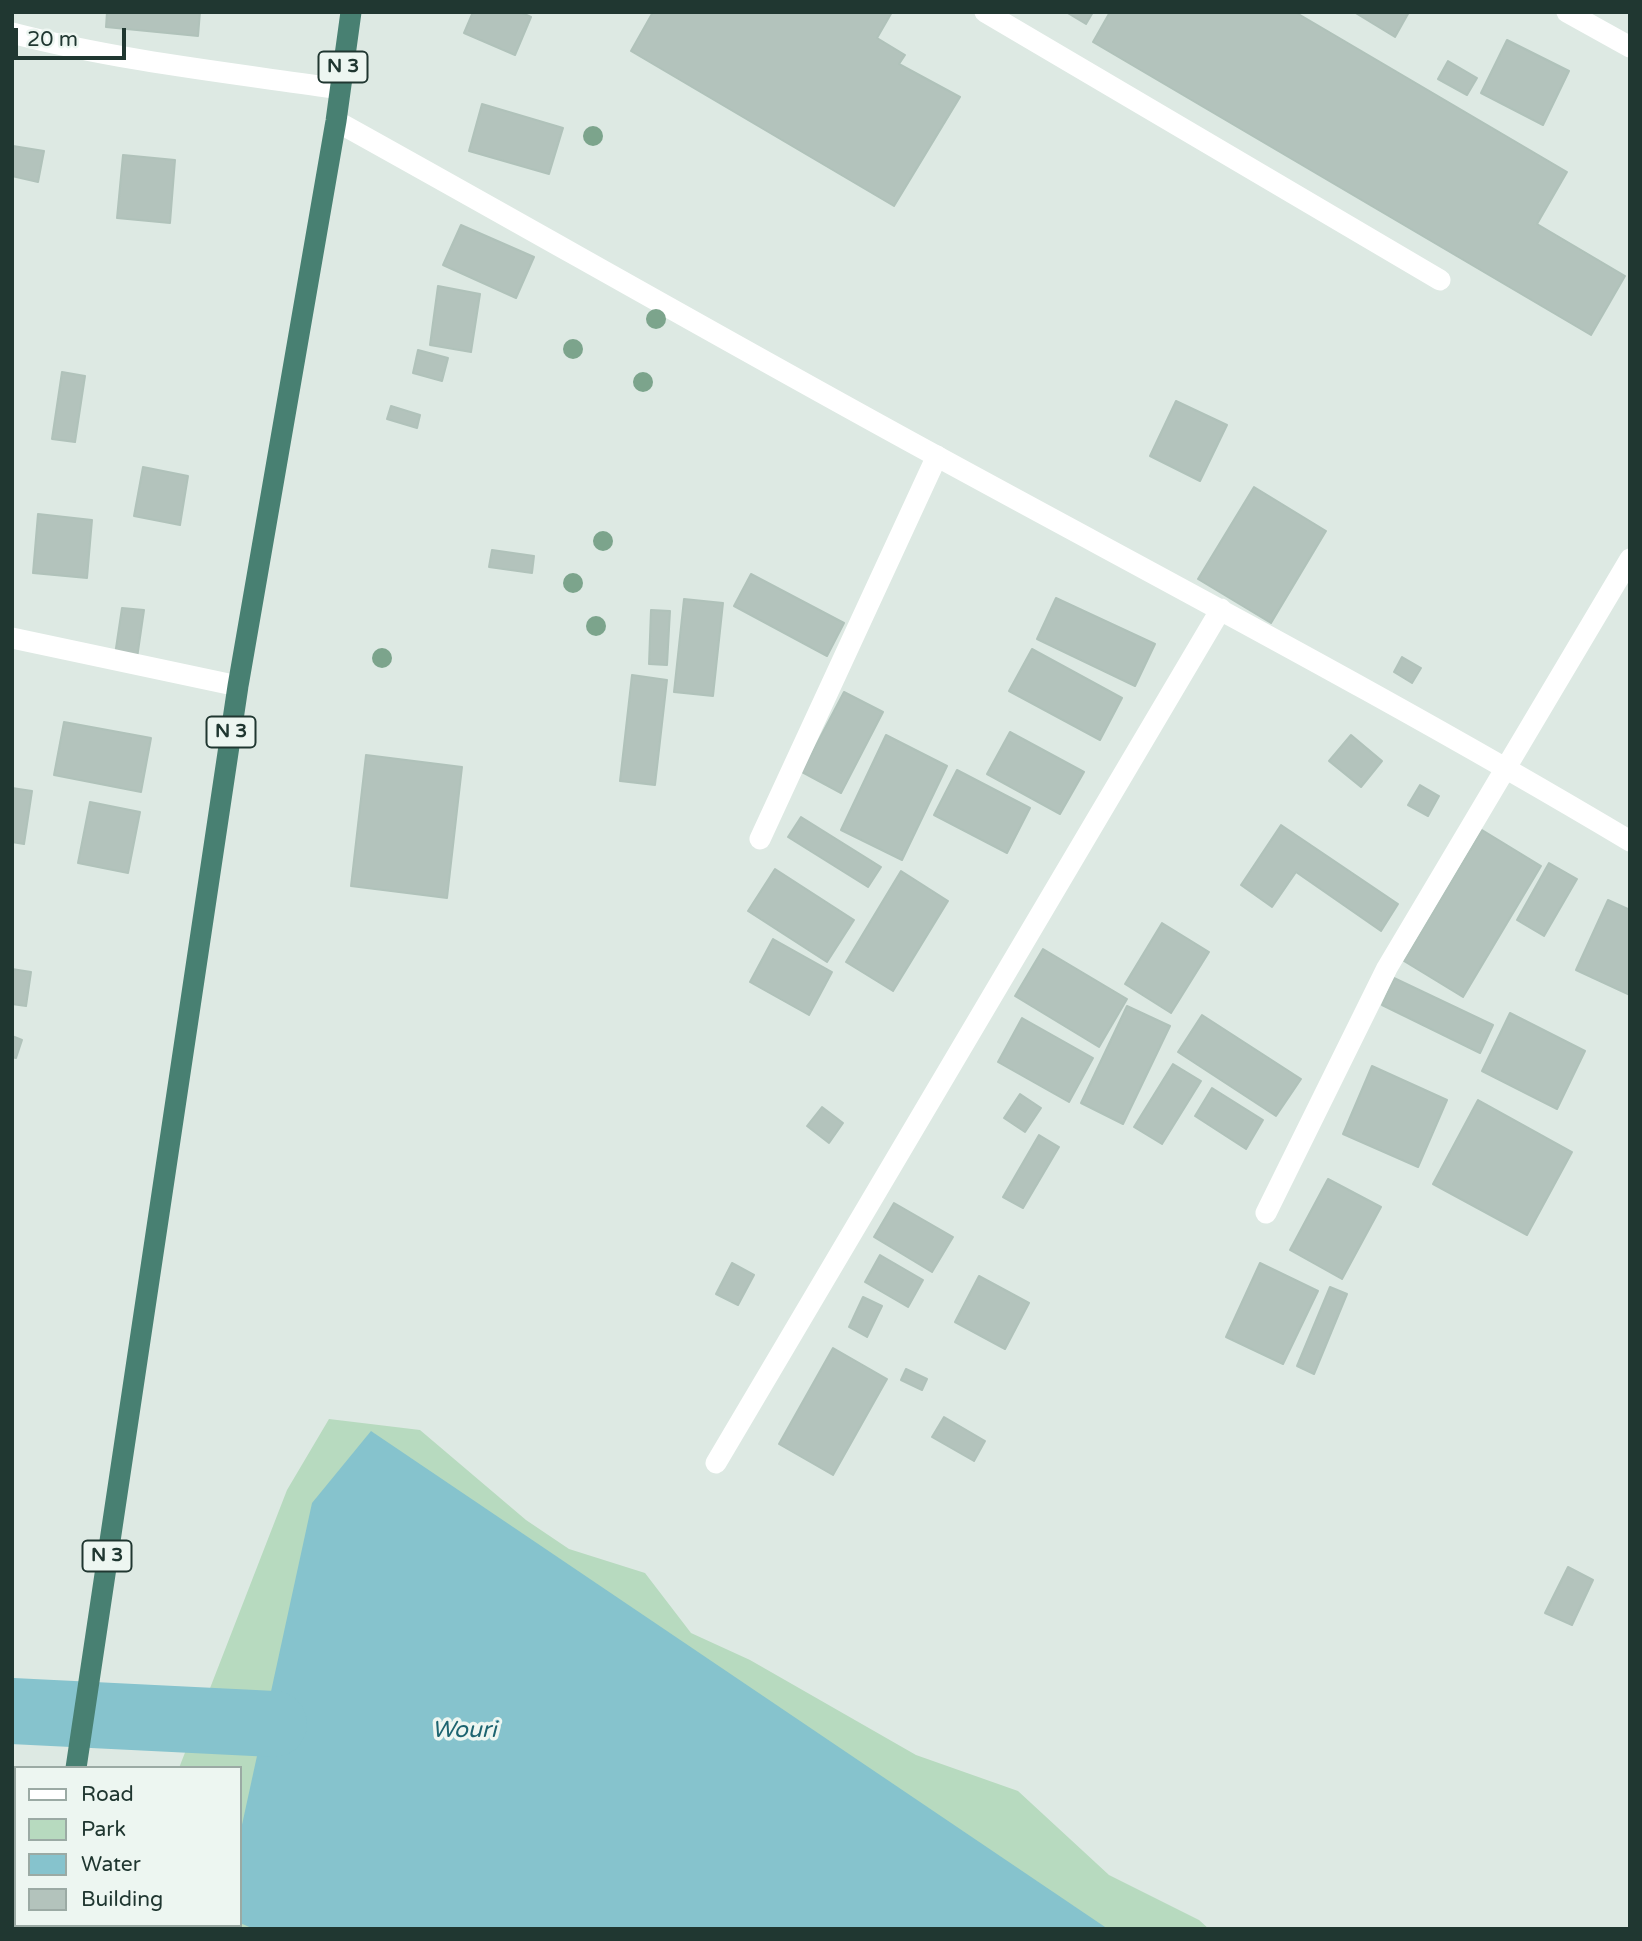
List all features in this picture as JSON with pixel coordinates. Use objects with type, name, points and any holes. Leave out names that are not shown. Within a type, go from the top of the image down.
[{"type":"highway","name":"N 3","points":[[76,1766],[238,686],[336,121],[351,12]]},
{"type":"street","points":[[985,12],[1440,280]]},
{"type":"street","points":[[1567,12],[1630,47]]},
{"type":"street","points":[[12,33],[52,44],[340,89]]},
{"type":"street","points":[[336,121],[937,457],[1221,609],[1505,766],[1630,841]]},
{"type":"street","points":[[760,839],[937,457]]},
{"type":"street","points":[[1266,1213],[1387,968],[1630,559]]},
{"type":"street","points":[[716,1463],[1221,609]]},
{"type":"street","points":[[12,638],[238,686]]},
{"type":"shaded area","points":[[12,1856],[14,1927],[92,1929],[12,1929]]},
{"type":"green space","name":"Wouri","points":[[329,1419],[420,1430],[526,1520],[569,1549],[645,1573],[691,1633],[750,1660],[916,1755],[1018,1791],[1109,1875],[1199,1920],[1209,1929],[117,1929],[242,1927],[242,1766],[180,1766],[287,1490]]},
{"type":"water","name":"Wouri","points":[[371,1431],[1108,1929],[254,1929],[242,1924],[242,1825],[312,1503]]},
{"type":"building","points":[[107,12],[200,12],[198,36],[106,27]]},
{"type":"building","points":[[473,12],[520,12],[531,17],[515,55],[464,33]]},
{"type":"building","points":[[653,12],[892,12],[877,38],[905,55],[899,64],[960,97],[894,206],[631,51]]},
{"type":"building","points":[[1066,12],[1093,12],[1086,24]]},
{"type":"building","points":[[1110,12],[1295,12],[1567,172],[1537,224],[1625,276],[1591,335],[1093,42]]},
{"type":"building","points":[[1354,12],[1409,12],[1395,37]]},
{"type":"building","points":[[1507,40],[1569,71],[1543,125],[1481,93]]},
{"type":"building","points":[[1448,61],[1477,78],[1467,95],[1438,79]]},
{"type":"building","points":[[482,104],[563,128],[549,174],[469,151]]},
{"type":"building","points":[[13,146],[44,151],[38,182],[12,176]]},
{"type":"building","points":[[123,155],[175,160],[170,223],[117,218]]},
{"type":"building","points":[[461,225],[534,257],[516,298],[443,265]]},
{"type":"building","points":[[438,286],[480,294],[471,352],[430,345]]},
{"type":"building","points":[[418,350],[448,358],[442,381],[413,373]]},
{"type":"building","points":[[62,372],[85,376],[75,442],[52,439]]},
{"type":"building","points":[[1176,401],[1227,425],[1200,481],[1150,456]]},
{"type":"building","points":[[391,406],[420,415],[417,428],[387,419]]},
{"type":"building","points":[[143,467],[188,476],[180,525],[134,516]]},
{"type":"building","points":[[1254,487],[1326,531],[1271,623],[1198,579]]},
{"type":"building","points":[[38,514],[92,520],[87,578],[33,573]]},
{"type":"building","points":[[492,550],[534,556],[532,573],[489,567]]},
{"type":"building","points":[[751,574],[844,623],[827,656],[734,606]]},
{"type":"building","points":[[1056,598],[1155,644],[1135,686],[1037,639]]},
{"type":"building","points":[[684,599],[723,603],[713,696],[674,692]]},
{"type":"building","points":[[122,608],[144,610],[137,658],[115,655]]},
{"type":"building","points":[[651,610],[670,611],[667,665],[649,664]]},
{"type":"building","points":[[1032,649],[1122,698],[1100,740],[1009,691]]},
{"type":"building","points":[[1402,657],[1421,668],[1412,683],[1394,672]]},
{"type":"building","points":[[632,675],[667,680],[655,785],[620,781]]},
{"type":"building","points":[[844,692],[883,712],[841,793],[802,772]]},
{"type":"building","points":[[64,722],[151,738],[141,792],[54,775]]},
{"type":"building","points":[[1010,732],[1084,772],[1060,814],[987,774]]},
{"type":"building","points":[[886,735],[947,766],[902,860],[841,830]]},
{"type":"building","points":[[1351,735],[1382,761],[1361,787],[1329,761]]},
{"type":"building","points":[[366,755],[462,767],[447,898],[351,886]]},
{"type":"building","points":[[957,770],[1030,808],[1007,853],[934,815]]},
{"type":"building","points":[[1420,785],[1439,796],[1428,816],[1408,805]]},
{"type":"building","points":[[12,788],[32,791],[24,844],[12,842]]},
{"type":"building","points":[[90,802],[140,812],[128,873],[78,863]]},
{"type":"building","points":[[801,817],[881,867],[868,887],[788,837]]},
{"type":"building","points":[[1281,825],[1398,904],[1381,931],[1296,872],[1272,907],[1241,885]]},
{"type":"building","points":[[1482,830],[1541,866],[1463,997],[1404,961]]},
{"type":"building","points":[[1549,863],[1577,879],[1544,936],[1517,920]]},
{"type":"building","points":[[775,869],[854,920],[827,962],[748,911]]},
{"type":"building","points":[[901,871],[948,901],[893,991],[846,962]]},
{"type":"building","points":[[1608,900],[1630,910],[1630,995],[1576,970]]},
{"type":"building","points":[[1162,923],[1209,952],[1171,1013],[1125,984]]},
{"type":"building","points":[[773,939],[832,972],[809,1015],[750,982]]},
{"type":"building","points":[[1043,949],[1127,999],[1099,1047],[1015,996]]},
{"type":"building","points":[[12,969],[31,972],[26,1006],[12,1004]]},
{"type":"building","points":[[1394,978],[1493,1025],[1480,1053],[1382,1005]]},
{"type":"building","points":[[1127,1006],[1170,1026],[1123,1124],[1081,1103]]},
{"type":"building","points":[[1510,1013],[1585,1051],[1557,1109],[1482,1071]]},
{"type":"building","points":[[1202,1015],[1301,1079],[1276,1116],[1178,1052]]},
{"type":"building","points":[[1022,1018],[1093,1058],[1069,1102],[998,1062]]},
{"type":"building","points":[[12,1036],[22,1040],[16,1058],[12,1057]]},
{"type":"building","points":[[1173,1064],[1201,1081],[1162,1144],[1134,1127]]},
{"type":"building","points":[[1372,1066],[1447,1100],[1418,1167],[1343,1134]]},
{"type":"building","points":[[1212,1088],[1263,1120],[1246,1149],[1195,1116]]},
{"type":"building","points":[[1020,1094],[1041,1108],[1025,1132],[1004,1118]]},
{"type":"building","points":[[1478,1100],[1572,1152],[1527,1235],[1433,1184]]},
{"type":"building","points":[[822,1107],[843,1123],[829,1143],[807,1126]]},
{"type":"building","points":[[1039,1135],[1059,1147],[1023,1208],[1003,1197]]},
{"type":"building","points":[[1328,1179],[1381,1207],[1342,1279],[1290,1250]]},
{"type":"building","points":[[894,1203],[953,1237],[932,1272],[874,1237]]},
{"type":"building","points":[[880,1255],[923,1280],[908,1307],[865,1282]]},
{"type":"building","points":[[732,1263],[754,1275],[738,1305],[716,1294]]},
{"type":"building","points":[[1260,1263],[1318,1291],[1283,1364],[1226,1337]]},
{"type":"building","points":[[979,1276],[1029,1303],[1005,1349],[955,1322]]},
{"type":"building","points":[[1330,1287],[1347,1294],[1314,1374],[1297,1366]]},
{"type":"building","points":[[863,1297],[882,1306],[867,1337],[849,1327]]},
{"type":"building","points":[[833,1348],[887,1379],[833,1475],[779,1444]]},
{"type":"building","points":[[906,1369],[927,1379],[922,1390],[901,1380]]},
{"type":"building","points":[[944,1417],[985,1441],[974,1461],[932,1437]]},
{"type":"building","points":[[1568,1567],[1593,1580],[1572,1625],[1545,1613]]},
{"type":"waterway","points":[[12,1711],[274,1724]]}]
